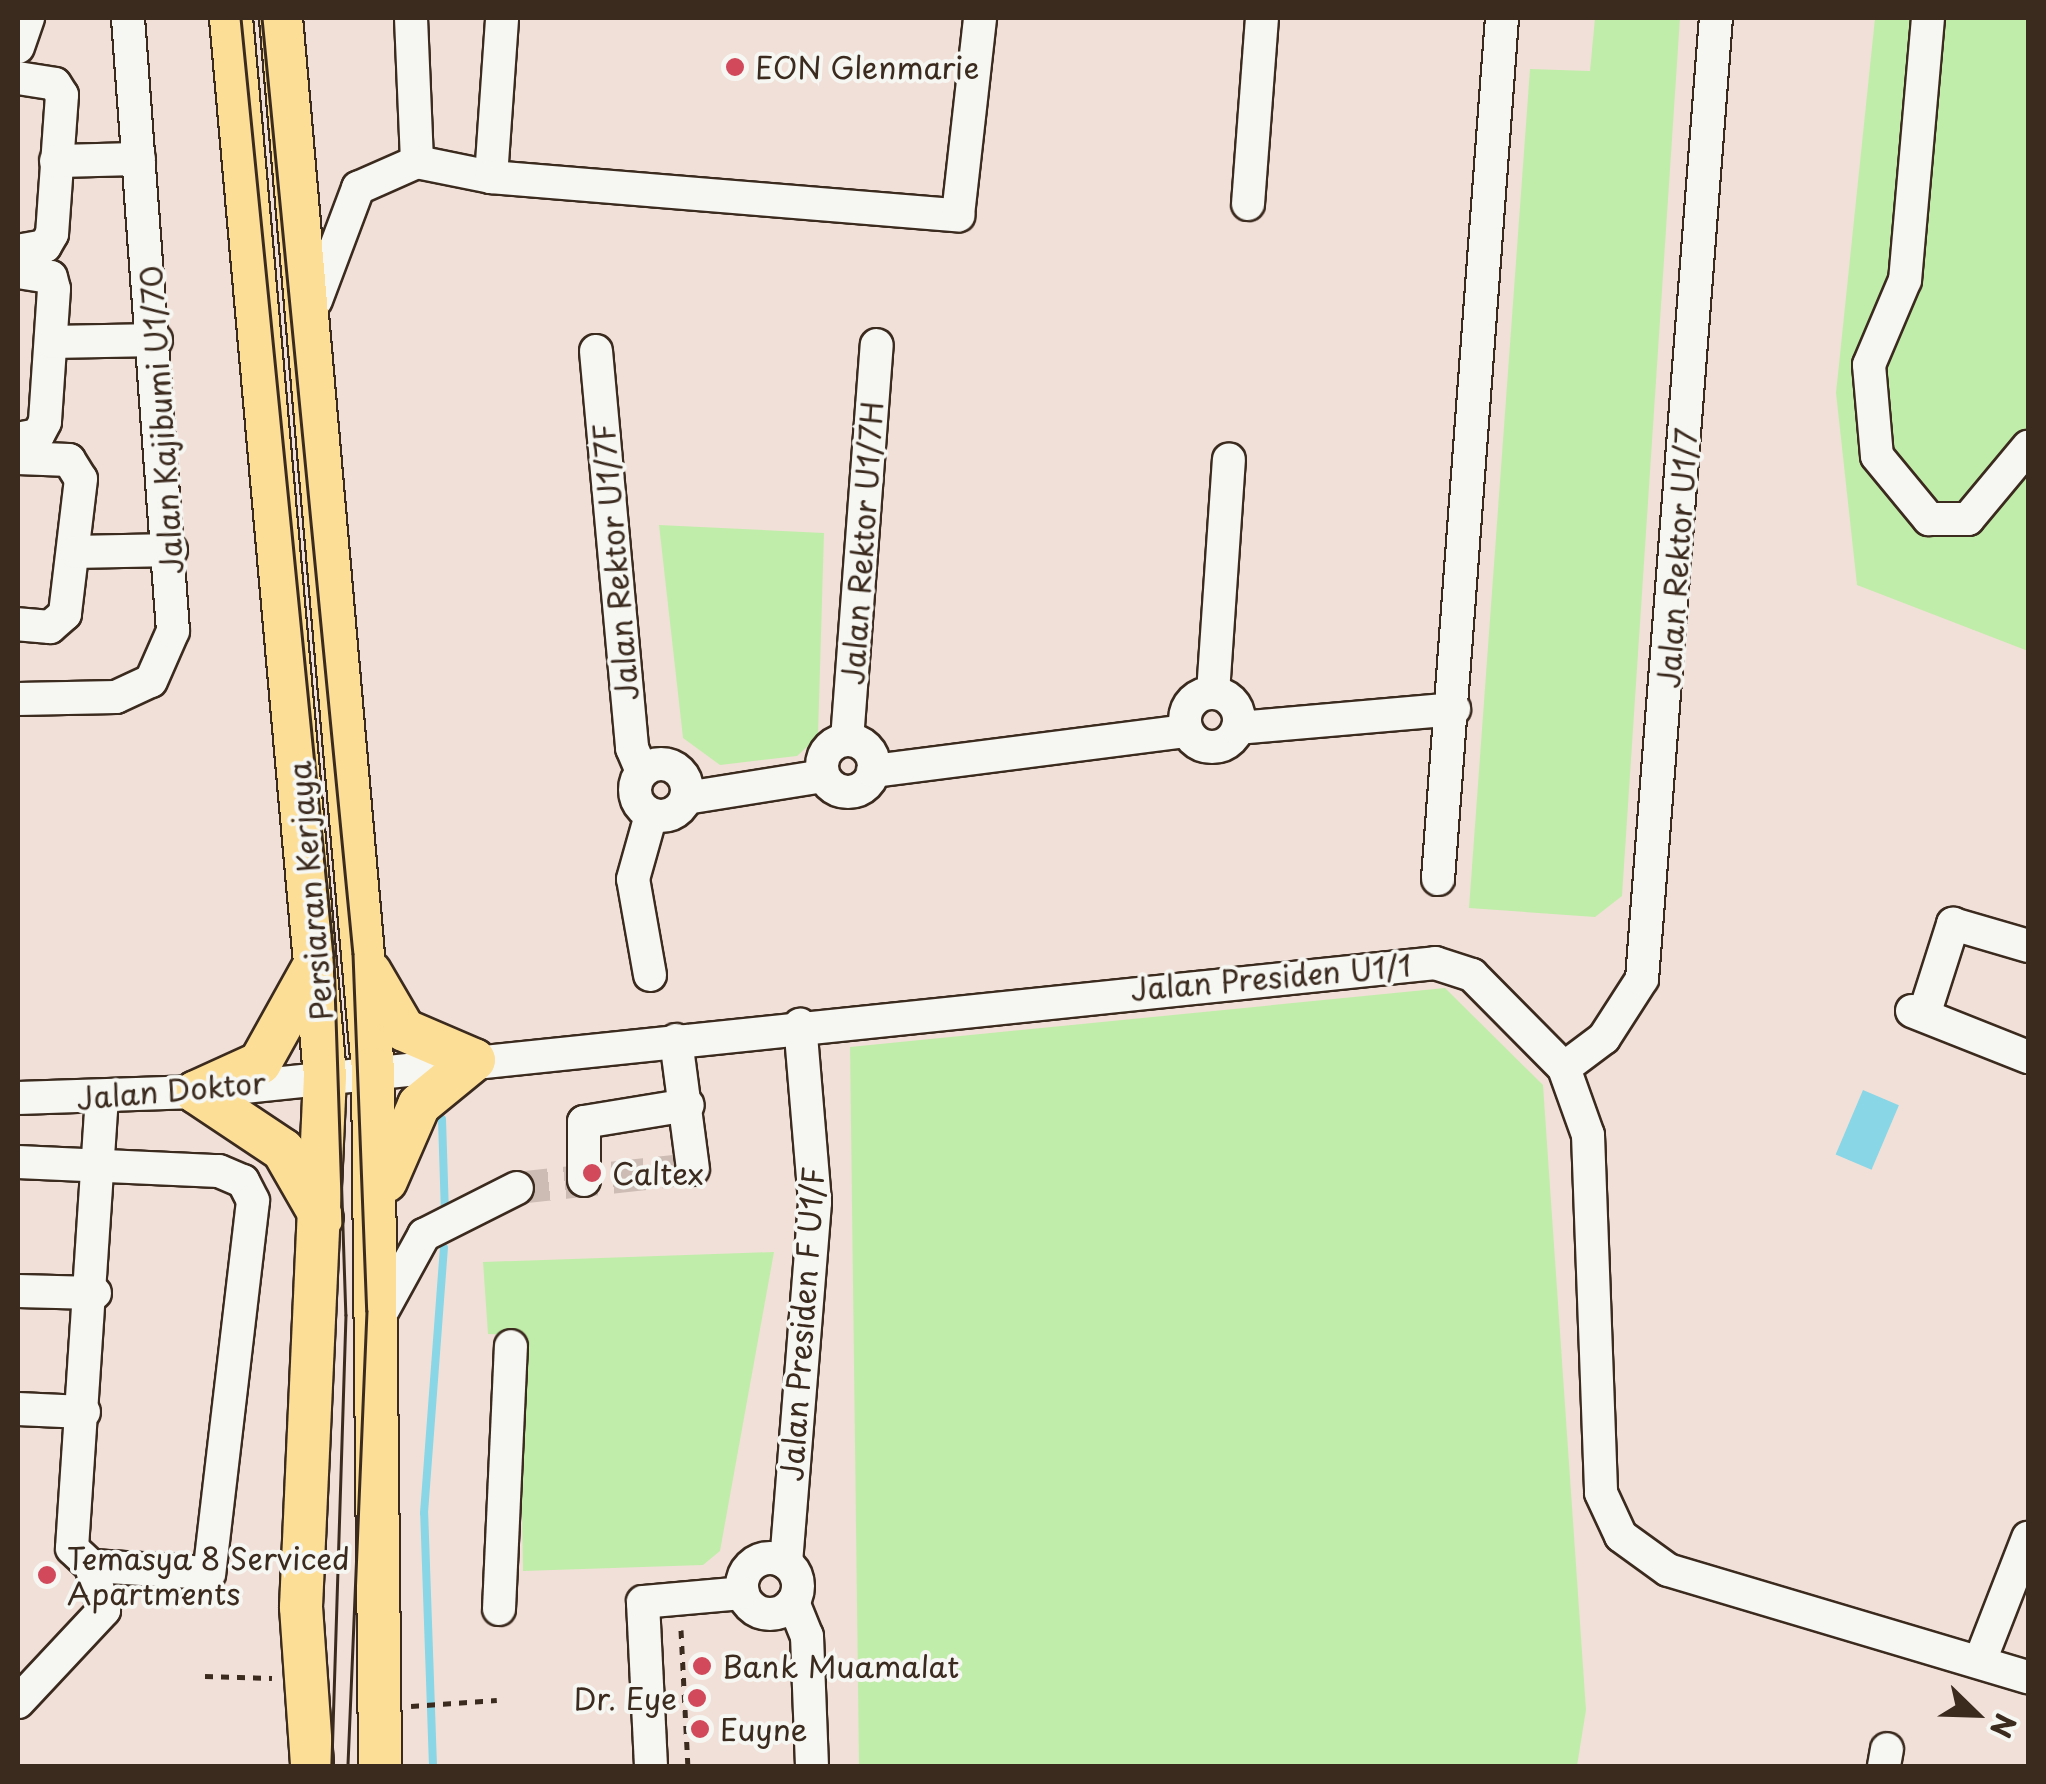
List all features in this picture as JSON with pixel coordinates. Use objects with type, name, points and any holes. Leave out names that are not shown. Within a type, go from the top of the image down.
[{"type":"main road","name":"Persiaran Kerjaya","points":[[231,18],[318,956],[325,1076],[324,1223],[301,1606],[312,1766]]},
{"type":"main road","name":"Persiaran Kerjaya","points":[[281,18],[373,1069],[380,1200],[380,1766]]},
{"type":"main road","points":[[196,1092],[260,1063],[318,956]]},
{"type":"main road","points":[[362,956],[404,1030],[474,1060],[419,1105],[380,1200]]},
{"type":"main road","points":[[196,1092],[282,1150],[324,1223]]},
{"type":"main road","points":[[354,1766],[347,1565],[378,1447]]},
{"type":"main road","points":[[297,1766],[301,1606]]},
{"type":"street","points":[[18,47],[28,18]]},
{"type":"street","name":"Jalan Kajibumi U1/70","points":[[18,700],[83,702],[150,681],[173,632],[156,340],[128,18]]},
{"type":"street","points":[[411,18],[417,162]]},
{"type":"street","points":[[491,178],[502,18]]},
{"type":"street","points":[[310,329],[324,258],[358,188],[417,162],[491,178],[958,214],[980,18]]},
{"type":"street","points":[[1248,204],[1262,18]]},
{"type":"street","points":[[1438,880],[1454,709],[1502,18]]},
{"type":"street","name":"Jalan Rektor U1/7","points":[[1564,1068],[1604,1038],[1642,979],[1716,18]]},
{"type":"street","points":[[1928,18],[1905,280],[1869,365],[1877,456],[1928,519],[1968,519],[2028,447]]},
{"type":"street","points":[[18,78],[56,84],[62,95],[52,234],[45,246],[18,252]]},
{"type":"street","points":[[56,162],[140,160]]},
{"type":"street","points":[[18,272],[51,278],[53,342],[46,422],[38,436],[18,439]]},
{"type":"street","points":[[53,342],[156,340]]},
{"type":"street","name":"Jalan Rektor U1/7H","points":[[847,740],[876,346]]},
{"type":"street","name":"Jalan Rektor U1/7F","points":[[596,351],[642,771]]},
{"type":"street","points":[[18,458],[78,466],[76,552],[65,614],[50,627],[18,624]]},
{"type":"street","points":[[1213,693],[1229,460]]},
{"type":"street","points":[[76,552],[171,550]]},
{"type":"street","points":[[1213,693],[1234,704],[1238,728]]},
{"type":"street","points":[[1186,731],[1189,704],[1213,693]]},
{"type":"street","points":[[651,814],[676,812],[686,798],[822,776],[850,793],[874,771],[1186,731],[1213,748],[1238,728],[1454,709]]},
{"type":"street","points":[[822,776],[826,752],[847,740],[868,749],[874,771]]},
{"type":"street","points":[[651,814],[635,795],[642,771],[675,767],[686,798]]},
{"type":"street","points":[[650,974],[633,879],[651,814]]},
{"type":"street","points":[[2028,946],[1953,924],[1918,1013],[2028,1056]]},
{"type":"street","name":"Jalan Presiden U1/1","points":[[325,1076],[1422,962],[1472,975],[1564,1068],[1588,1136],[1600,1493],[1621,1536],[1668,1570],[1982,1656],[2028,1677]]},
{"type":"street","name":"Jalan Presiden F U1/F","points":[[800,1025],[815,1202],[786,1563],[796,1577],[793,1602],[807,1636],[812,1766]]},
{"type":"street","points":[[676,1040],[688,1105],[693,1169]]},
{"type":"street","name":"Jalan Doktor","points":[[18,1098],[110,1100],[325,1076]]},
{"type":"street","points":[[18,1702],[104,1610],[91,1566],[72,1548],[110,1100]]},
{"type":"street","points":[[110,1100],[114,1154],[157,1170]]},
{"type":"street","points":[[584,1180],[584,1122],[688,1105]]},
{"type":"street","points":[[18,1162],[219,1171],[244,1181],[253,1202],[209,1574],[91,1566]]},
{"type":"street","points":[[379,1317],[424,1235],[516,1188]]},
{"type":"street","points":[[18,1292],[94,1293]]},
{"type":"street","points":[[498,1609],[511,1346]]},
{"type":"street","points":[[18,1408],[84,1412]]},
{"type":"street","points":[[1982,1656],[2028,1538]]},
{"type":"street","points":[[743,1594],[754,1564],[786,1563]]},
{"type":"street","points":[[650,1766],[642,1602],[743,1594],[761,1612],[793,1602]]},
{"type":"path","points":[[681,1630],[688,1766]]},
{"type":"path","points":[[204,1676],[268,1678]]},
{"type":"path","points":[[422,1705],[498,1700]]},
{"type":"green space","points":[[1595,18],[1680,18],[1622,896],[1595,917],[1469,908],[1530,69],[1590,71]]},
{"type":"green space","points":[[1875,18],[2028,18],[2028,651],[1857,585],[1836,393]]},
{"type":"green space","points":[[659,525],[824,533],[818,737],[797,756],[720,765],[683,738]]},
{"type":"green space","points":[[1445,988],[1543,1085],[1586,1710],[1577,1766],[859,1766],[850,1047]]},
{"type":"green space","points":[[774,1252],[720,1551],[703,1565],[523,1571],[519,1335],[488,1334],[483,1262]]},
{"type":"water","points":[[1863,1090],[1899,1105],[1872,1170],[1836,1154]]},
{"type":"waterway","points":[[442,1119],[445,1215]]},
{"type":"waterway","points":[[433,1766],[424,1513],[444,1248]]},
{"type":"tunnel","points":[[517,1188],[693,1169]]},
{"type":"tram line","points":[[241,18],[334,957],[346,1315],[332,1766]]},
{"type":"tram line","points":[[262,18],[353,954],[367,1311],[348,1766]]},
{"type":"place","name":"EON Glenmarie","points":[[735,67]]},
{"type":"place","name":"Caltex","points":[[592,1173]]},
{"type":"place","name":"Temasya 8 Serviced Apartments","points":[[47,1575]]},
{"type":"place","name":"Bank Muamalat","points":[[702,1666]]},
{"type":"place","name":"Dr. Eye","points":[[697,1698]]},
{"type":"place","name":"Euyne","points":[[700,1729]]}]
